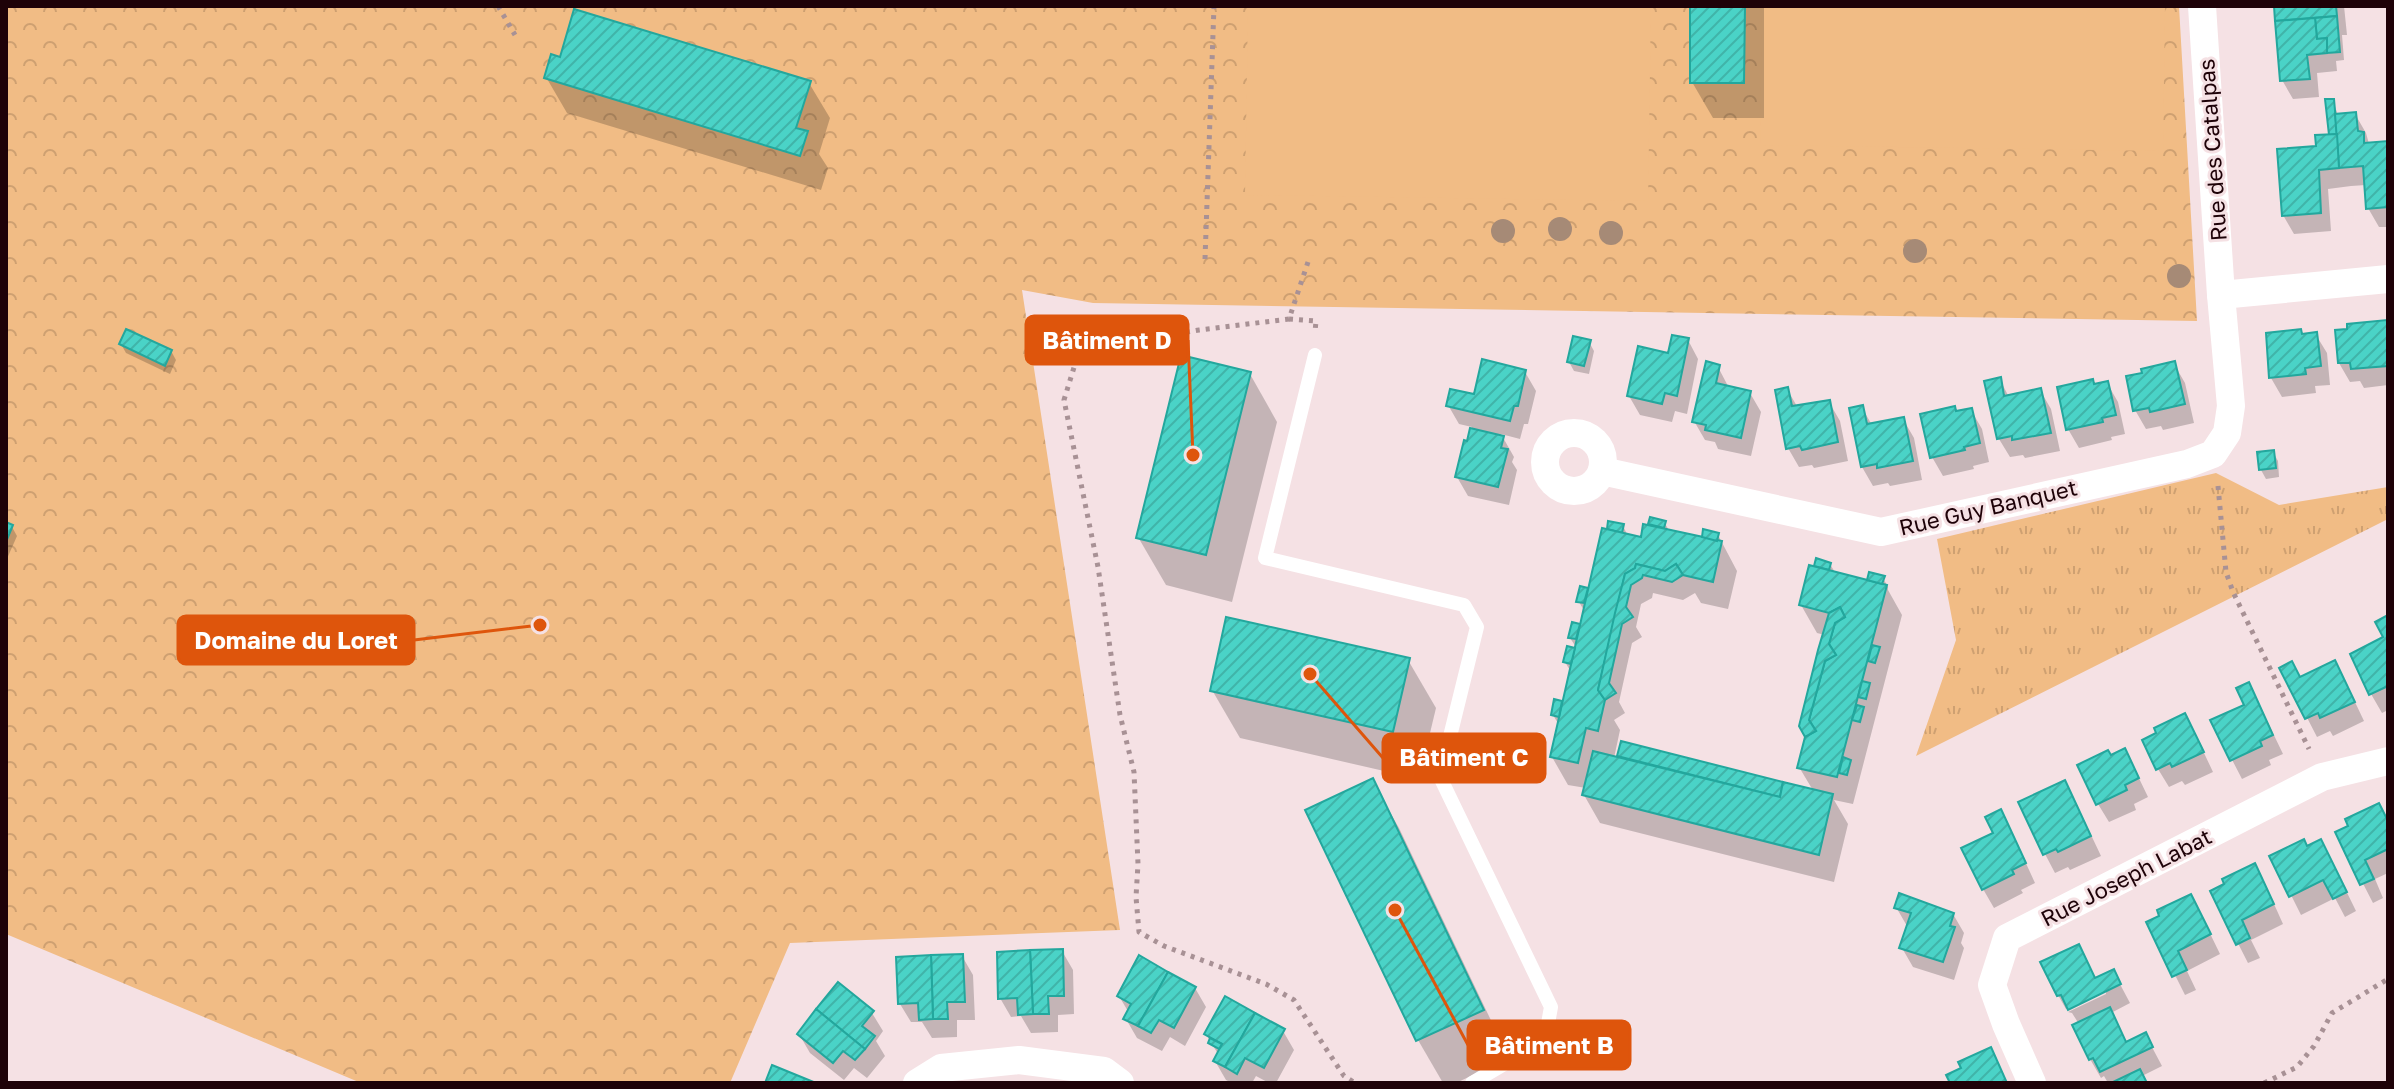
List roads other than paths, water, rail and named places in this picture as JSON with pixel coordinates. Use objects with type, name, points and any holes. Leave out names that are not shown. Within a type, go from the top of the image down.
[{"type":"street","name":"Rue des Catalpas","points":[[2202,6],[2221,295]]},
{"type":"street","points":[[2221,295],[2388,279]]},
{"type":"street","name":"Rue Guy Banquet","points":[[1602,471],[1881,532],[2187,464],[2213,454],[2227,433],[2231,406],[2221,295]]},
{"type":"street","name":"Rue Joseph Labat","points":[[2032,1083],[1992,985],[2007,938],[2322,777],[2388,761]]},
{"type":"street","points":[[917,1083],[941,1068],[1019,1060],[1104,1071],[1120,1083]]},
{"type":"lane","points":[[1315,355],[1265,558],[1464,605],[1477,627],[1440,777],[1551,1007],[1545,1040],[1472,1083]]},
{"type":"place","name":"Bâtiment D","points":[[1193,455]]},
{"type":"place","name":"Domaine du Loret","points":[[540,625]]},
{"type":"place","name":"Bâtiment C","points":[[1310,674]]},
{"type":"place","name":"Bâtiment B","points":[[1395,910]]}]
